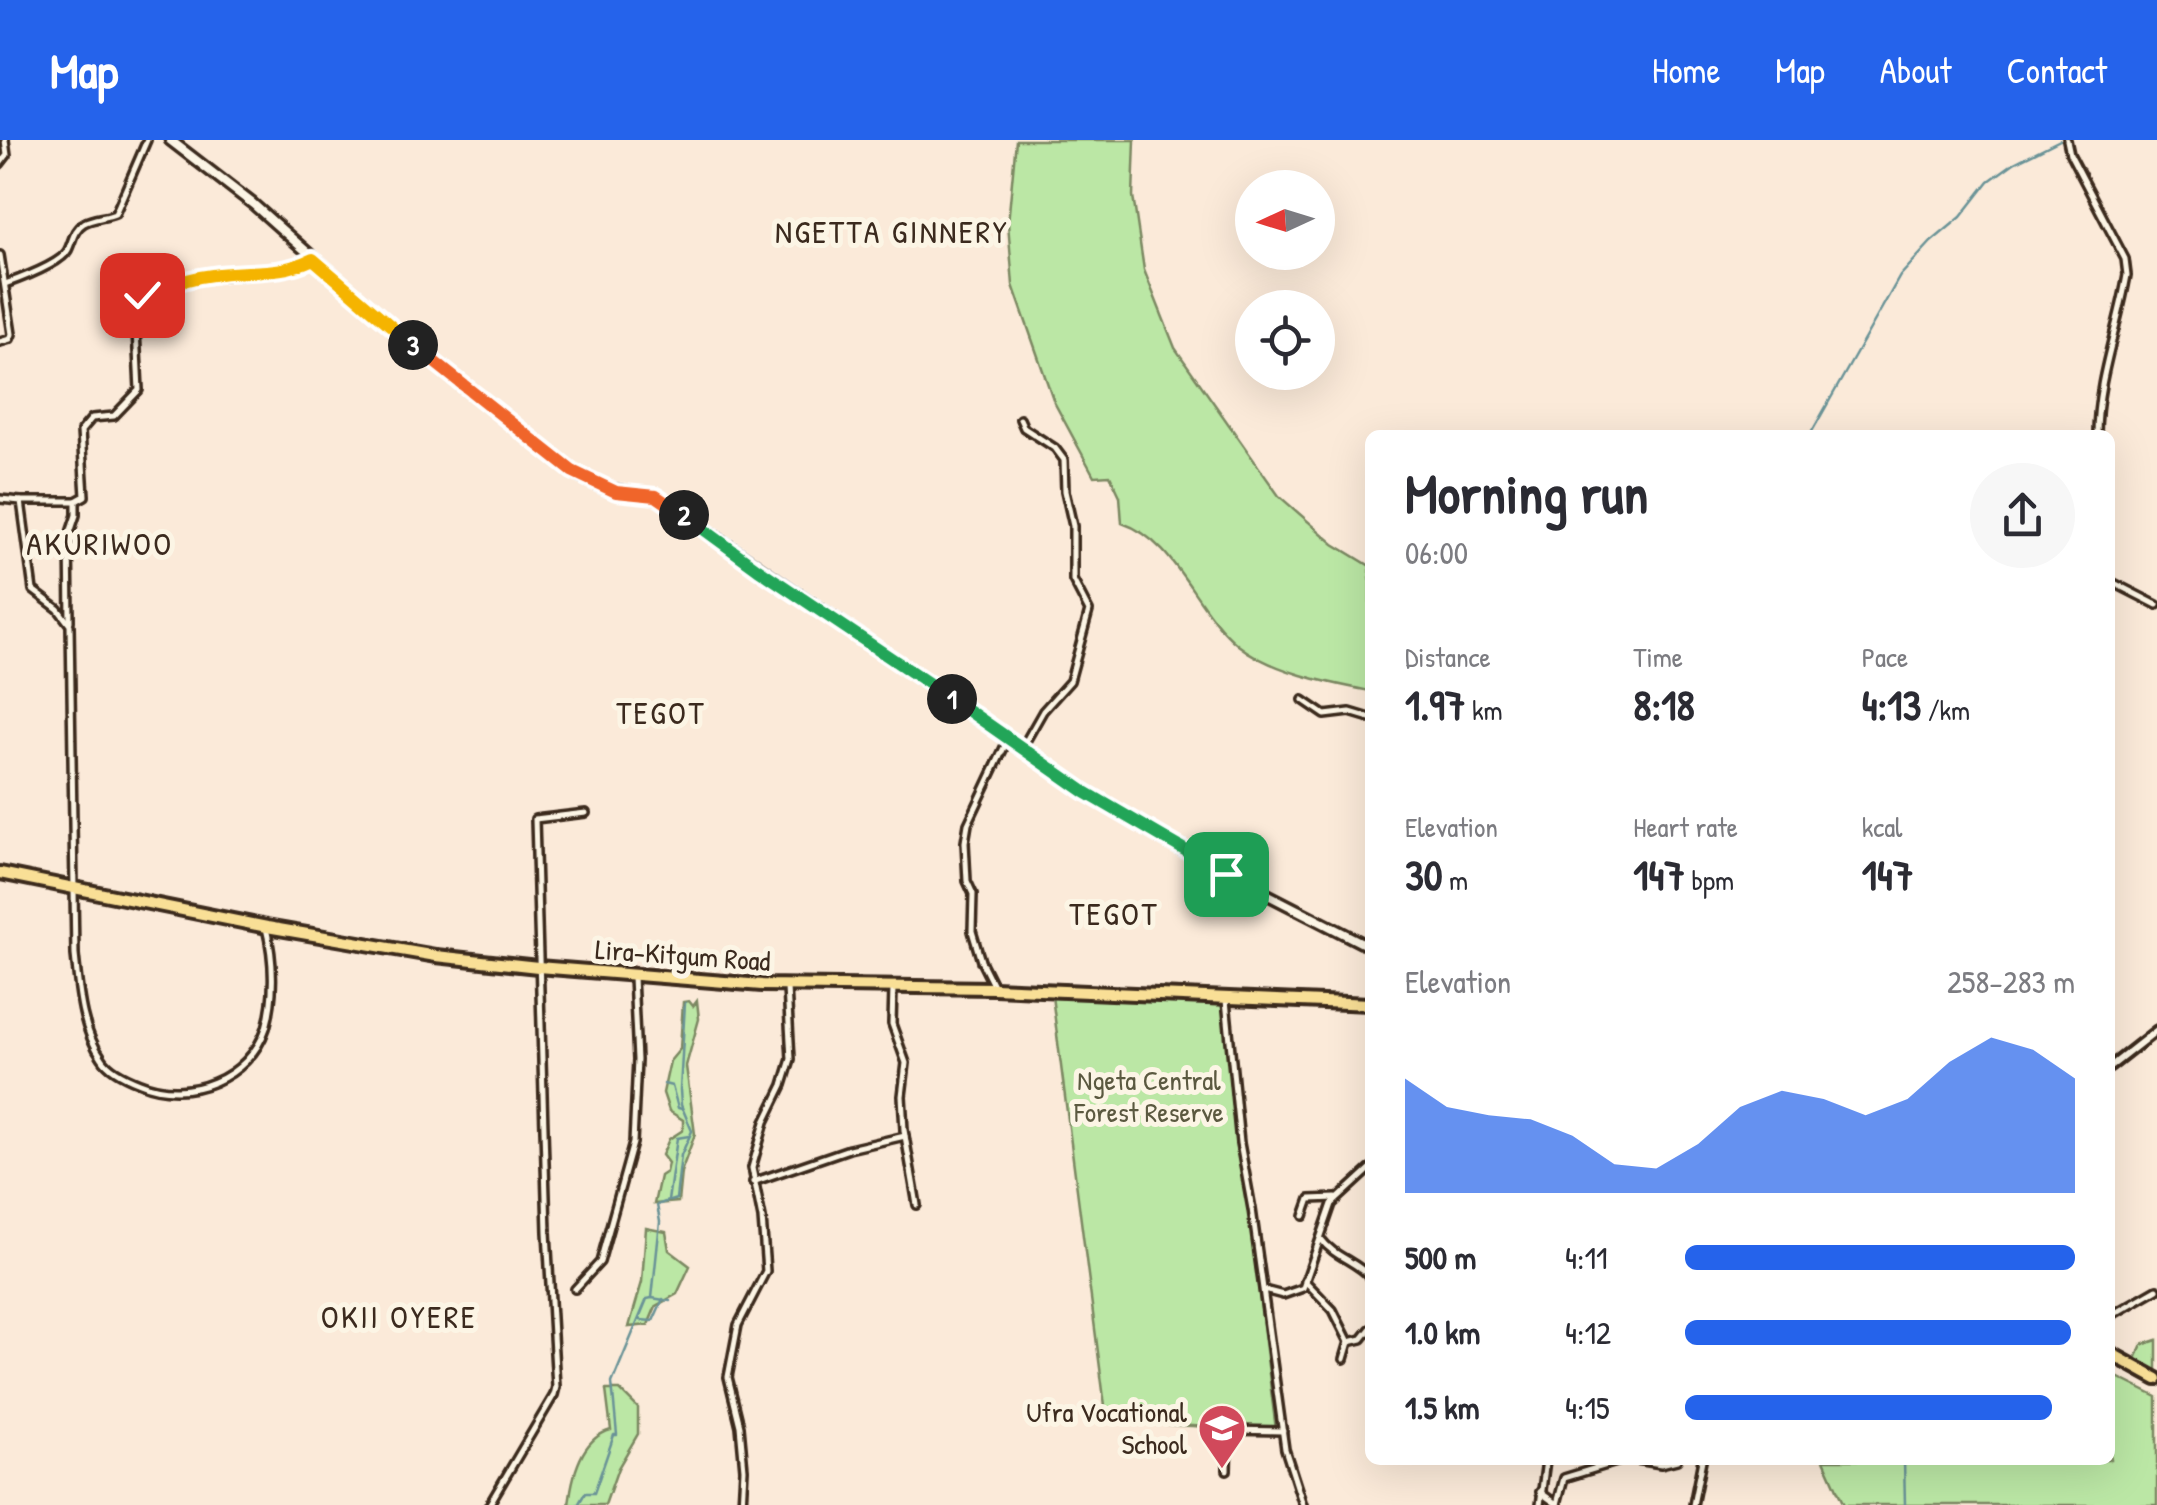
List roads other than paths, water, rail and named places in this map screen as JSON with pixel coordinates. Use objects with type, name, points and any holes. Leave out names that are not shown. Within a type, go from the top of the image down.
[{"type":"main road","points":[[170,140],[253,204],[397,332],[572,471],[616,492],[656,496],[1085,792],[1194,857],[1365,944]]},
{"type":"main road","name":"Lira-Kitgum Road","points":[[0,873],[436,956],[538,967],[787,985],[994,988],[1365,1004]]},
{"type":"main road","points":[[2115,1356],[2157,1379]]},
{"type":"street","points":[[0,164],[7,155],[5,140]]},
{"type":"street","points":[[5,284],[32,276],[61,258],[80,226],[115,214],[147,140]]},
{"type":"street","points":[[2067,140],[2070,154],[2125,259],[2128,274],[2102,382],[2097,430]]},
{"type":"street","points":[[0,255],[12,334],[10,339],[0,342]]},
{"type":"street","points":[[0,499],[81,500],[87,490],[81,431],[92,418],[114,416],[139,390],[131,308],[135,299],[173,283],[220,274],[273,271],[313,259]]},
{"type":"street","points":[[1020,419],[1024,428],[1055,448],[1064,460],[1065,491],[1073,526],[1073,580],[1089,611],[1070,681],[1043,711],[1022,748]]},
{"type":"street","points":[[21,501],[33,590],[70,624]]},
{"type":"street","points":[[76,501],[69,536],[75,955],[80,1002],[104,1063],[150,1087],[174,1091],[214,1084],[233,1073],[265,1030],[271,1002],[272,962],[265,926]]},
{"type":"street","points":[[2115,584],[2157,606]]},
{"type":"street","points":[[1303,700],[1325,715],[1350,712],[1365,716]]},
{"type":"street","points":[[994,988],[972,930],[973,894],[967,881],[965,842],[968,824],[1008,739]]},
{"type":"street","points":[[490,1505],[556,1387],[535,819],[586,813]]},
{"type":"street","points":[[576,1289],[600,1262],[633,1143],[633,974]]},
{"type":"street","points":[[742,1505],[740,1426],[728,1377],[738,1324],[766,1271],[762,1212],[753,1182],[753,1163],[791,1059],[787,985]]},
{"type":"street","points":[[893,985],[892,1024],[906,1070],[902,1096],[918,1205]]},
{"type":"street","points":[[1226,998],[1240,1143],[1283,1431],[1290,1469],[1303,1505]]},
{"type":"street","points":[[2115,1063],[2157,1030]]},
{"type":"street","points":[[753,1182],[848,1149],[906,1136]]},
{"type":"street","points":[[1262,1290],[1292,1294],[1302,1288],[1332,1204],[1365,1174]]},
{"type":"street","points":[[1304,1216],[1310,1199],[1339,1198]]},
{"type":"street","points":[[1321,1238],[1336,1256],[1365,1271]]},
{"type":"street","points":[[1306,1280],[1333,1310],[1348,1342],[1344,1359]]},
{"type":"street","points":[[2115,1313],[2157,1290]]},
{"type":"street","points":[[1348,1342],[1365,1335]]},
{"type":"street","points":[[1227,1470],[1228,1430],[1283,1431]]},
{"type":"street","points":[[1540,1505],[1545,1465]]},
{"type":"street","points":[[1540,1492],[1558,1505],[1564,1478],[1607,1465]]},
{"type":"street","points":[[1694,1505],[1700,1465]]},
{"type":"waterway","points":[[1813,430],[1900,276],[1961,217],[1989,181],[2014,163],[2060,140]]},
{"type":"waterway","points":[[670,1201],[676,1199],[681,1155],[692,1131],[681,1105],[680,1090],[685,1003]]},
{"type":"waterway","points":[[664,1084],[672,1086],[678,1108],[682,1109]]},
{"type":"waterway","points":[[578,1505],[585,1493],[594,1493],[617,1435],[612,1383],[647,1299],[652,1298],[660,1222],[657,1205],[668,1201],[677,1138],[689,1136]]},
{"type":"waterway","points":[[652,1298],[670,1301]]},
{"type":"waterway","points":[[640,1320],[653,1321],[663,1299]]},
{"type":"waterway","points":[[1904,1465],[1905,1505]]},
{"type":"place","name":"Ufra Vocational School","points":[[1222,1470]]},
{"type":"district","name":"NGETTA GINNERY","points":[[892,232]]},
{"type":"district","name":"AKURIWOO","points":[[100,544]]},
{"type":"district","name":"TEGOT","points":[[661,713]]},
{"type":"district","name":"TEGOT","points":[[1114,914]]},
{"type":"district","name":"OKII OYERE","points":[[399,1317]]},
{"type":"park label","name":"Ngeta Central Forest Reserve","points":[[1149,1096]]}]
